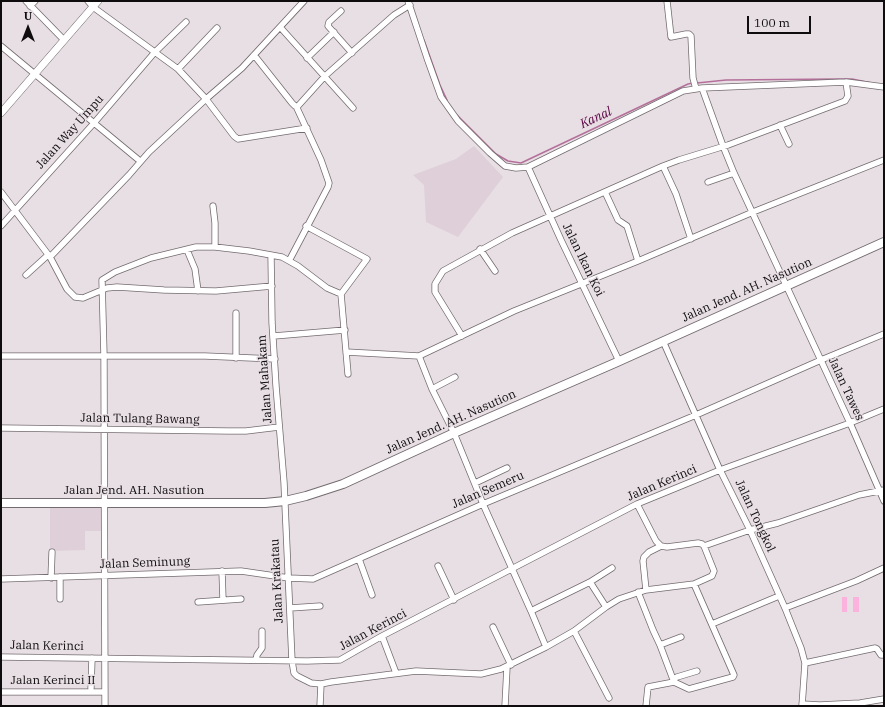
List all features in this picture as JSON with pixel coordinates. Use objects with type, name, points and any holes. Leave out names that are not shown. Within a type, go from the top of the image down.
[{"type":"highway","name":"Jalan Jend. AH. Nasution","points":[[1,502],[202,503],[285,501],[306,496],[343,484],[454,433],[884,242]]},
{"type":"main road","points":[[1,113],[96,4]]},
{"type":"street","points":[[26,1],[64,40]]},
{"type":"street","points":[[30,6],[35,1]]},
{"type":"street","points":[[88,1],[96,4],[178,69],[206,99],[234,136],[238,139],[307,128]]},
{"type":"street","points":[[26,275],[49,256],[130,175],[140,161],[254,56],[304,1]]},
{"type":"street","name":"Jalan Tawes","points":[[667,1],[671,37],[686,34],[691,36],[693,78],[734,173],[882,491],[884,501]]},
{"type":"street","points":[[296,106],[299,105],[326,76],[409,3],[441,97],[458,121],[490,153],[505,166],[516,168],[528,167],[684,92],[698,88],[846,82],[884,87]]},
{"type":"street","points":[[341,11],[328,24],[328,26],[352,53]]},
{"type":"street","name":"Jalan Way Umpu","points":[[1,226],[156,52],[186,22]]},
{"type":"street","points":[[280,27],[326,76],[353,108]]},
{"type":"street","points":[[178,69],[217,28]]},
{"type":"street","points":[[308,58],[334,32]]},
{"type":"street","points":[[1,46],[140,161]]},
{"type":"street","points":[[254,56],[296,106],[321,160],[329,183],[289,261]]},
{"type":"street","points":[[462,336],[435,292],[435,284],[443,271],[512,233],[663,166],[723,146],[845,101],[848,96],[846,82]]},
{"type":"street","points":[[780,125],[789,144]]},
{"type":"street","points":[[346,352],[419,356],[504,315],[638,262],[753,212],[884,160]]},
{"type":"street","points":[[663,166],[676,194],[691,240]]},
{"type":"street","name":"Jalan Ikan Koi","points":[[528,167],[619,361]]},
{"type":"street","points":[[708,182],[734,173]]},
{"type":"street","points":[[1,192],[49,256],[67,289],[75,297],[83,298],[103,290],[118,287],[198,291],[231,290],[272,286]]},
{"type":"street","points":[[605,192],[618,220],[627,226],[638,262]]},
{"type":"street","points":[[213,206],[215,247]]},
{"type":"street","points":[[306,226],[362,255],[366,259],[341,294],[348,374]]},
{"type":"street","points":[[105,706],[106,658],[103,279],[115,272],[144,260],[196,247],[215,247],[282,257],[327,288],[341,294]]},
{"type":"street","points":[[187,250],[195,268],[198,291]]},
{"type":"street","points":[[480,250],[495,271]]},
{"type":"street","name":"Jalan Mahakam","points":[[271,255],[275,359],[285,501]]},
{"type":"street","points":[[236,313],[236,358]]},
{"type":"street","points":[[274,336],[345,330]]},
{"type":"street","name":"Jalan Semeru","points":[[289,578],[313,579],[483,504],[884,334]]},
{"type":"street","name":"Jalan Tongkol","points":[[662,341],[720,470],[750,530],[801,648],[805,663],[802,705]]},
{"type":"street","points":[[1,356],[275,359]]},
{"type":"street","points":[[419,356],[432,389],[454,433],[483,504],[513,569],[546,647]]},
{"type":"street","points":[[432,389],[454,376]]},
{"type":"street","name":"Jalan Kerinci","points":[[1,657],[292,661],[340,660],[382,636],[637,504],[720,470],[850,423],[884,409]]},
{"type":"street","name":"Jalan Tulang Bawang","points":[[1,428],[246,431],[279,427]]},
{"type":"street","points":[[475,483],[507,468]]},
{"type":"street","points":[[704,546],[750,530],[778,523],[859,495],[882,491]]},
{"type":"street","name":"Jalan Krakatau","points":[[285,501],[292,661]]},
{"type":"street","points":[[637,504],[656,541],[661,546]]},
{"type":"street","points":[[292,661],[294,673],[297,676],[311,682],[321,684],[396,673],[423,671],[481,674],[490,672],[509,666],[546,647],[574,631],[619,599],[646,590],[694,584],[712,576],[714,574],[712,566],[704,546],[698,543],[666,547],[661,546],[649,552],[644,557],[643,561],[646,590]]},
{"type":"street","points":[[52,552],[52,578]]},
{"type":"street","points":[[359,559],[372,594]]},
{"type":"street","points":[[438,566],[454,600]]},
{"type":"street","points":[[531,611],[590,582],[612,568]]},
{"type":"street","points":[[785,608],[856,581],[884,568]]},
{"type":"street","points":[[222,571],[223,600]]},
{"type":"street","name":"Jalan Seminung","points":[[1,579],[222,571],[246,571],[289,578]]},
{"type":"street","points":[[60,577],[60,599]]},
{"type":"street","points":[[590,582],[606,607]]},
{"type":"street","points":[[646,706],[648,687],[674,682],[689,689],[734,676],[694,584]]},
{"type":"street","points":[[638,592],[674,682]]},
{"type":"street","points":[[712,624],[779,596]]},
{"type":"street","points":[[198,602],[241,599]]},
{"type":"street","points":[[290,608],[320,606]]},
{"type":"street","points":[[493,627],[509,666],[505,706]]},
{"type":"street","points":[[256,660],[257,655],[262,648],[262,631]]},
{"type":"street","points":[[574,631],[609,698]]},
{"type":"street","points":[[382,636],[396,673]]},
{"type":"street","points":[[660,645],[681,637]]},
{"type":"street","points":[[805,663],[875,648],[877,648],[881,655],[884,655]]},
{"type":"street","points":[[91,688],[92,658]]},
{"type":"street","points":[[674,682],[674,678],[697,671]]},
{"type":"street","points":[[320,706],[321,684]]},
{"type":"street","name":"Jalan Kerinci II","points":[[1,692],[105,692]]},
{"type":"street","points":[[802,705],[829,705],[884,700]]},
{"type":"shaded area","points":[[474,146],[503,177],[458,237],[426,222],[424,185],[413,175],[456,159]]},
{"type":"shaded area","points":[[50,507],[102,508],[103,531],[85,531],[85,550],[50,551]]},
{"type":"shaded area","points":[[842,597],[847,597],[847,612],[842,612]]},
{"type":"shaded area","points":[[853,597],[859,597],[859,612],[853,612]]},
{"type":"waterway","name":"Kanal","points":[[424,40],[447,100]]},
{"type":"waterway","name":"Kanal","points":[[697,83],[726,80],[838,79],[852,79],[872,83]]},
{"type":"waterway","name":"Kanal","points":[[457,115],[496,154],[508,161],[521,163],[688,84],[693,83]]}]
